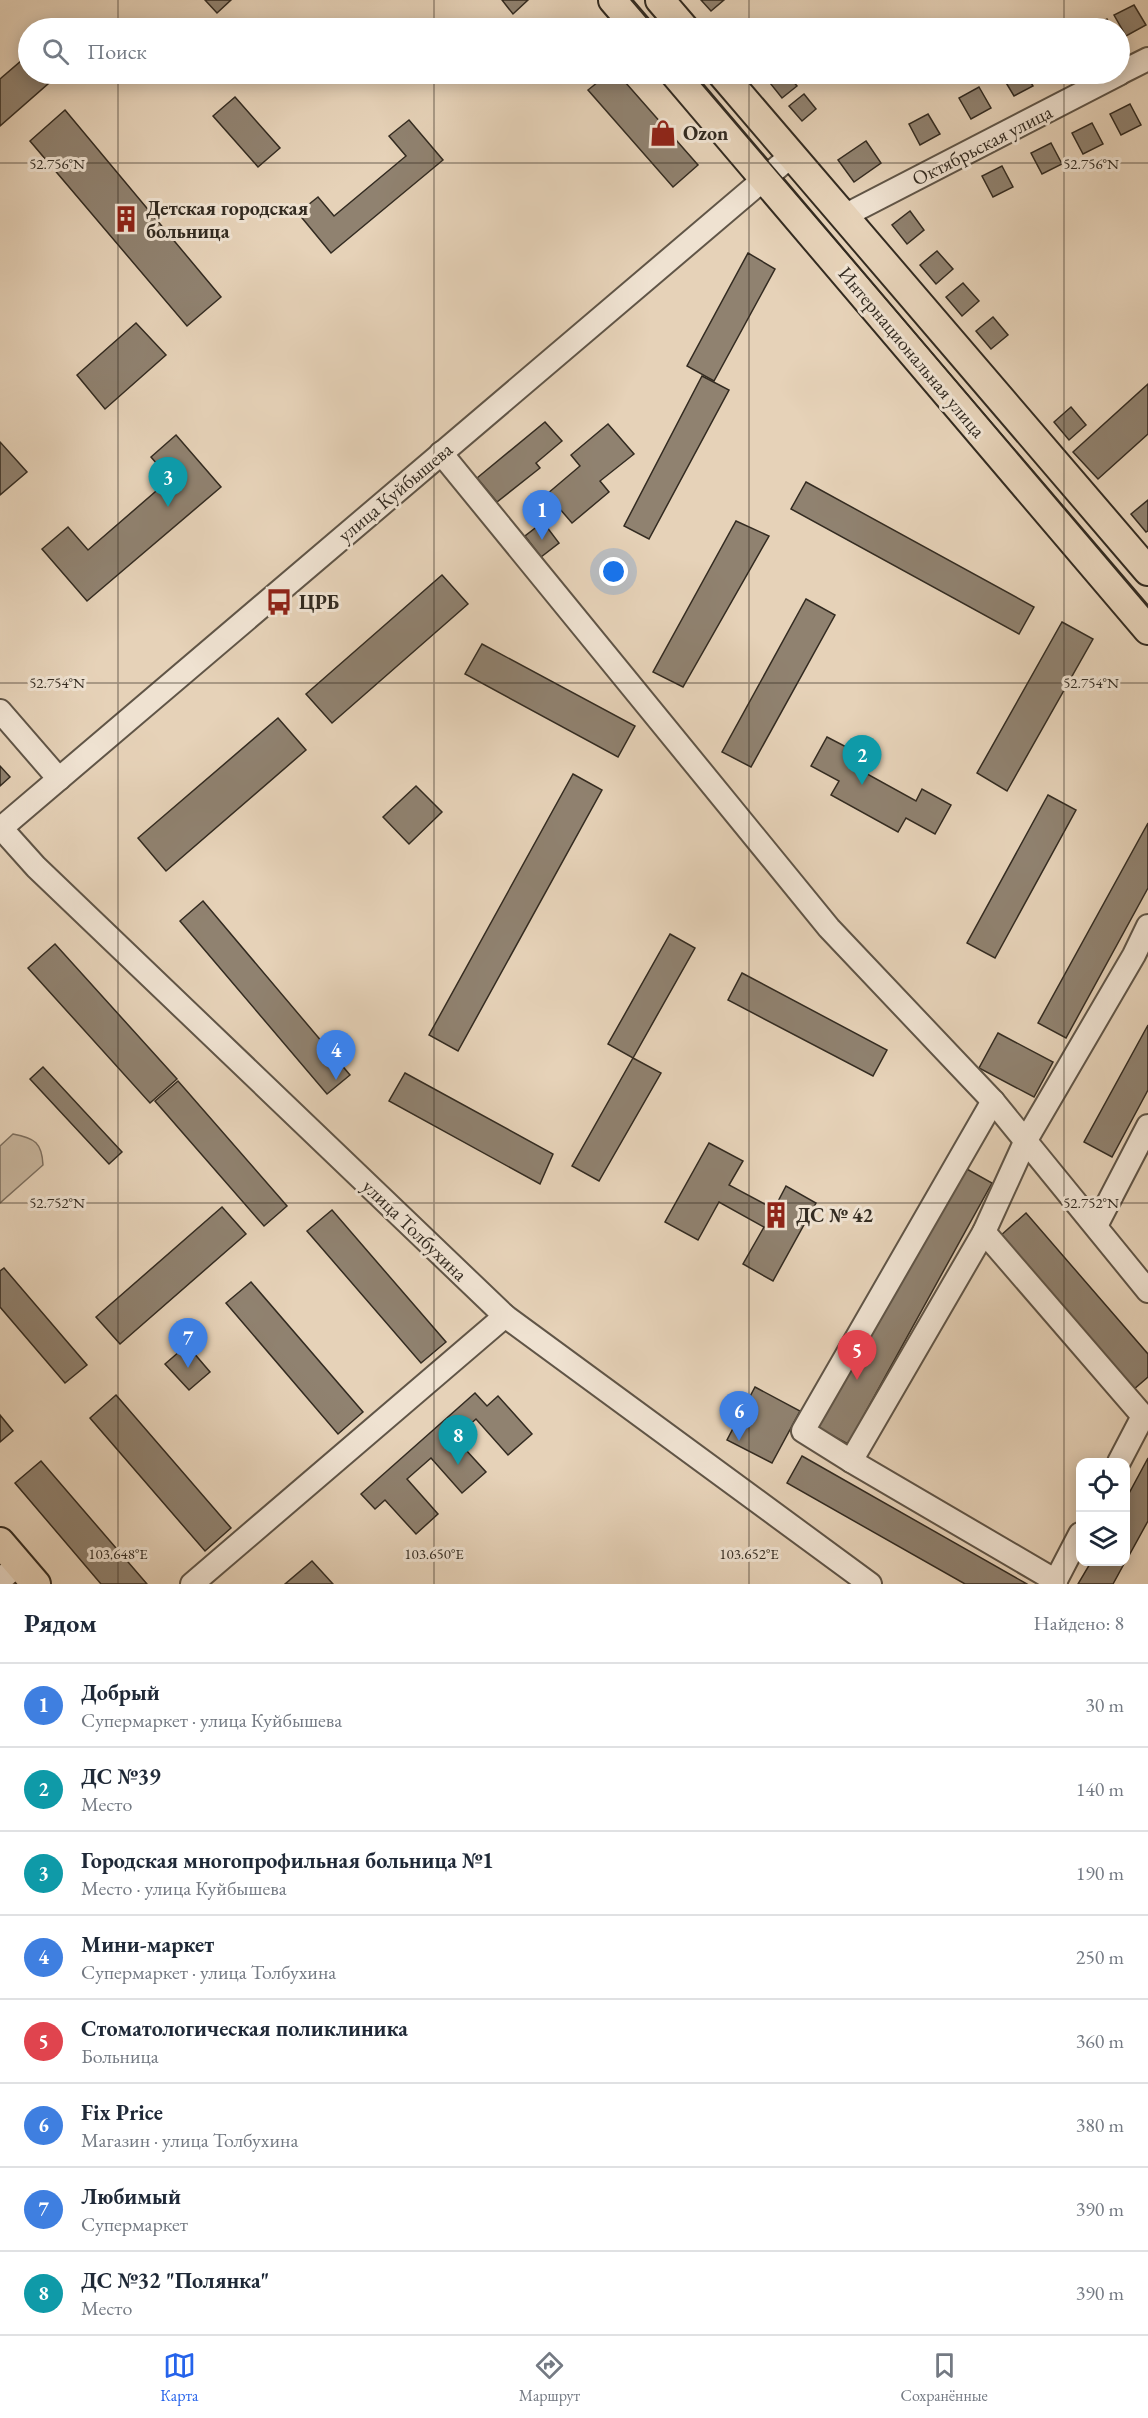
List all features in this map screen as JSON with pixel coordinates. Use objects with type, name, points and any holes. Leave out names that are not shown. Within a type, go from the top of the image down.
[{"type":"main road","points":[[613,0],[628,18]]},
{"type":"main road","points":[[660,0],[675,18]]},
{"type":"main road","name":"Интернациональная улица","points":[[684,84],[1148,630]]},
{"type":"main road","name":"Интернациональная улица","points":[[730,84],[1148,571]]},
{"type":"main road","points":[[0,1542],[18,1576]]},
{"type":"street","name":"Октябрьская улица","points":[[1130,68],[1148,59]]},
{"type":"street","name":"Октябрьская улица","points":[[844,216],[1098,84]]},
{"type":"street","name":"улица Куйбышева","points":[[1,829],[791,156]]},
{"type":"street","points":[[441,453],[829,928],[993,1101],[1148,1291]]},
{"type":"street","points":[[0,711],[59,779]]},
{"type":"street","name":"улица Толбухина","points":[[1,829],[36,867],[505,1316],[870,1584]]},
{"type":"street","points":[[851,1461],[984,1232],[1026,1140],[1141,959],[1148,926]]},
{"type":"street","points":[[993,1101],[803,1431],[1055,1582],[1076,1542]]},
{"type":"street","points":[[1096,1226],[1148,1126]]},
{"type":"street","points":[[984,1232],[1143,1416],[1121,1458]]},
{"type":"street","points":[[192,1584],[505,1316]]},
{"type":"shaded area","points":[[13,1134],[27,1137],[36,1143],[41,1151],[43,1165],[0,1203],[0,1146]]},
{"type":"building","points":[[205,0],[231,0],[217,13]]},
{"type":"building","points":[[502,0],[528,0],[513,14]]},
{"type":"building","points":[[701,0],[724,0],[711,11]]},
{"type":"building","points":[[1134,5],[1146,25],[1130,34],[1130,18],[1116,18],[1114,15]]},
{"type":"building","points":[[18,64],[18,84],[48,84],[0,126],[0,79]]},
{"type":"building","points":[[596,84],[627,84],[698,165],[673,187],[588,90]]},
{"type":"building","points":[[771,84],[795,84],[797,86],[782,98]]},
{"type":"building","points":[[1007,84],[1032,84],[1033,86],[1014,96]]},
{"type":"building","points":[[979,87],[991,108],[971,119],[959,98]]},
{"type":"building","points":[[804,94],[816,109],[802,121],[789,106]]},
{"type":"building","points":[[235,97],[280,148],[258,167],[213,116]]},
{"type":"building","points":[[1130,104],[1141,125],[1121,135],[1110,114]]},
{"type":"building","name":"Детская городская больница","points":[[65,110],[221,297],[187,326],[30,141]]},
{"type":"building","points":[[928,114],[940,134],[920,145],[909,124]]},
{"type":"building","points":[[409,120],[443,160],[331,253],[298,213],[318,197],[334,216],[406,156],[389,136]]},
{"type":"building","points":[[1092,123],[1103,144],[1083,154],[1072,133]]},
{"type":"building","points":[[866,141],[881,163],[854,182],[838,160]]},
{"type":"building","points":[[1051,143],[1062,164],[1042,174],[1031,153]]},
{"type":"building","points":[[1002,166],[1013,187],[993,197],[982,176]]},
{"type":"building","points":[[910,211],[924,230],[907,244],[892,225]]},
{"type":"building","points":[[937,251],[953,269],[936,284],[920,265]]},
{"type":"building","points":[[748,253],[775,269],[714,381],[687,366]]},
{"type":"building","points":[[963,283],[979,301],[962,316],[946,297]]},
{"type":"building","points":[[993,317],[1008,335],[991,349],[976,331]]},
{"type":"building","points":[[136,323],[166,355],[105,409],[77,375]]},
{"type":"building","points":[[702,376],[729,390],[649,539],[624,526]]},
{"type":"building","points":[[1148,384],[1148,434],[1098,479],[1073,452]]},
{"type":"building","points":[[1071,407],[1086,425],[1069,440],[1054,422]]},
{"type":"building","points":[[545,422],[562,441],[536,463],[540,468],[497,502],[477,478]]},
{"type":"building","points":[[608,424],[634,454],[600,481],[609,492],[572,523],[547,494],[580,466],[571,455]]},
{"type":"building","points":[[176,435],[221,487],[87,601],[42,549],[68,527],[88,550],[170,479],[151,457]]},
{"type":"building","points":[[0,442],[27,472],[0,495]]},
{"type":"building","points":[[806,482],[1034,607],[1019,634],[791,509]]},
{"type":"building","points":[[1148,500],[1148,531],[1146,532],[1131,514]]},
{"type":"building","points":[[736,521],[769,536],[683,687],[653,672]]},
{"type":"building","points":[[543,522],[559,543],[541,557],[525,536]]},
{"type":"building","points":[[442,575],[468,604],[332,723],[306,694]]},
{"type":"building","points":[[806,599],[835,615],[751,767],[722,752]]},
{"type":"building","points":[[1062,622],[1093,639],[1007,791],[977,773]]},
{"type":"building","points":[[482,644],[635,726],[618,757],[465,674]]},
{"type":"building","points":[[278,718],[306,750],[166,871],[138,838]]},
{"type":"building","points":[[827,737],[856,752],[849,764],[916,801],[922,789],[951,805],[935,834],[906,818],[898,832],[831,795],[839,781],[811,766]]},
{"type":"building","points":[[0,766],[10,777],[0,786]]},
{"type":"building","points":[[573,774],[602,790],[458,1051],[429,1035]]},
{"type":"building","points":[[416,786],[442,812],[409,844],[383,817]]},
{"type":"building","points":[[1048,795],[1076,810],[995,958],[967,943]]},
{"type":"building","points":[[1148,823],[1148,888],[1066,1038],[1038,1023]]},
{"type":"building","points":[[203,901],[350,1075],[327,1094],[180,921]]},
{"type":"building","points":[[670,934],[695,948],[633,1058],[608,1044]]},
{"type":"building","points":[[55,944],[177,1079],[150,1103],[28,968]]},
{"type":"building","points":[[742,973],[887,1050],[873,1076],[728,1000]]},
{"type":"building","points":[[1148,1025],[1148,1090],[1112,1157],[1084,1142]]},
{"type":"building","points":[[998,1033],[1053,1062],[1034,1097],[979,1068]]},
{"type":"building","points":[[633,1058],[661,1073],[599,1181],[572,1166]]},
{"type":"building","points":[[43,1067],[122,1152],[109,1164],[30,1079]]},
{"type":"building","points":[[405,1073],[553,1154],[540,1184],[389,1101]]},
{"type":"building","points":[[178,1081],[287,1206],[264,1226],[155,1101]]},
{"type":"building","name":"ДС № 42","points":[[709,1143],[743,1161],[729,1185],[774,1209],[786,1186],[816,1203],[773,1281],[743,1264],[764,1227],[719,1202],[698,1240],[665,1222]]},
{"type":"building","points":[[965,1168],[992,1183],[848,1444],[818,1428]]},
{"type":"building","points":[[222,1207],[246,1234],[120,1344],[96,1317]]},
{"type":"building","points":[[332,1210],[446,1342],[421,1363],[307,1231]]},
{"type":"building","points":[[1026,1213],[1148,1354],[1148,1377],[1133,1390],[999,1237]]},
{"type":"building","points":[[4,1268],[87,1365],[65,1383],[0,1307],[0,1271]]},
{"type":"building","points":[[251,1282],[363,1412],[338,1434],[226,1303]]},
{"type":"building","points":[[187,1345],[210,1372],[189,1390],[165,1364]]},
{"type":"building","points":[[755,1387],[800,1411],[772,1463],[727,1440]]},
{"type":"building","points":[[475,1393],[487,1406],[498,1396],[532,1434],[508,1455],[476,1419],[455,1438],[486,1472],[462,1493],[431,1458],[407,1479],[438,1514],[416,1534],[385,1500],[375,1509],[361,1494]]},
{"type":"building","points":[[116,1395],[231,1528],[205,1551],[90,1418]]},
{"type":"building","points":[[0,1415],[13,1431],[0,1442]]},
{"type":"building","points":[[802,1456],[1027,1584],[965,1584],[787,1483]]},
{"type":"building","points":[[1148,1458],[1148,1521],[1130,1554],[1130,1512],[1130,1492]]},
{"type":"building","points":[[41,1461],[147,1584],[101,1584],[15,1483]]},
{"type":"building","points":[[312,1561],[333,1584],[285,1584]]},
{"type":"building","points":[[1089,1566],[1123,1566],[1113,1584],[1078,1584]]},
{"type":"tram line","points":[[631,0],[646,18]]},
{"type":"tram line","points":[[702,84],[1148,605]]},
{"type":"place","name":"Ozon","points":[[663,133]]},
{"type":"place","name":"Детская городская больница","points":[[126,219]]},
{"type":"place","name":"Городская многопрофильная больница №1","points":[[168,507]]},
{"type":"place","name":"Добрый","points":[[542,540]]},
{"type":"place","name":"ЦРБ","points":[[279,602]]},
{"type":"place","name":"ДС №39","points":[[862,785]]},
{"type":"place","name":"Мини-маркет","points":[[336,1080]]},
{"type":"place","name":"ДС № 42","points":[[776,1215]]},
{"type":"place","name":"Любимый","points":[[188,1368]]},
{"type":"place","name":"Стоматологическая поликлиника","points":[[857,1380]]},
{"type":"place","name":"Fix Price","points":[[739,1441]]},
{"type":"place","name":"ДС №32 \"Полянка\"","points":[[458,1465]]}]
